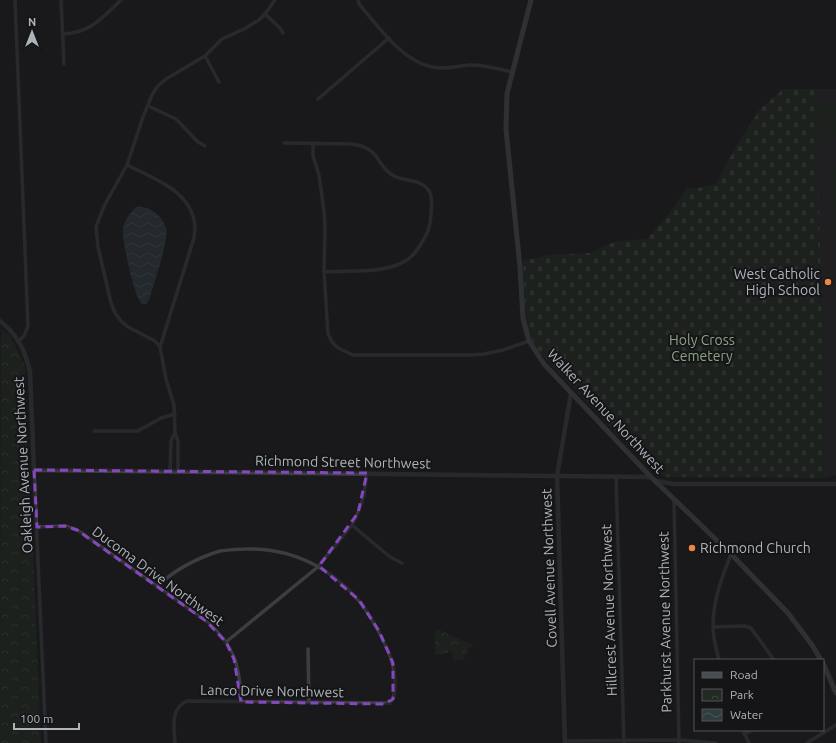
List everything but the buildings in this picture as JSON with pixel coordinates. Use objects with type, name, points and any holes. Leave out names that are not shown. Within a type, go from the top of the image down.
[{"type":"main road","name":"Walker Avenue Northwest","points":[[531,0],[507,94],[506,129],[520,267],[523,318],[529,341],[544,364],[571,393],[653,479],[731,554],[788,613],[820,659]]},
{"type":"main road","points":[[824,665],[836,692]]},
{"type":"street","points":[[0,321],[10,330],[18,342],[24,336],[28,326],[15,0]]},
{"type":"street","points":[[61,0],[64,64]]},
{"type":"street","points":[[63,34],[77,33],[90,28],[121,0]]},
{"type":"street","points":[[178,471],[178,442],[175,432],[175,414],[160,347],[155,341],[128,327],[115,313],[111,303],[98,247],[96,227],[104,206],[127,165],[137,134],[157,86],[166,78],[205,56],[222,39],[253,24],[265,14],[275,0]]},
{"type":"street","points":[[358,0],[359,4],[389,38],[411,59],[421,65],[443,68],[470,65],[512,72]]},
{"type":"street","points":[[265,14],[279,26],[283,33]]},
{"type":"street","points":[[318,99],[389,38]]},
{"type":"street","points":[[205,56],[219,82]]},
{"type":"street","points":[[148,106],[176,119],[198,142],[205,146]]},
{"type":"street","points":[[284,143],[363,146],[372,151],[387,171],[394,177],[425,185],[432,199],[430,229],[418,249],[409,259],[395,266],[382,269],[324,272]]},
{"type":"street","points":[[314,143],[314,156],[319,176],[324,211],[324,272],[328,334],[332,342],[338,348],[353,355],[367,356],[472,355],[503,350],[529,341]]},
{"type":"street","points":[[127,165],[166,185],[181,196],[191,210],[195,226],[194,238],[160,347]]},
{"type":"street","name":"Oakleigh Avenue Northwest","points":[[18,342],[28,360],[30,372],[46,743]]},
{"type":"street","name":"Covell Avenue Northwest","points":[[565,742],[557,476],[571,393]]},
{"type":"street","points":[[94,431],[138,431],[161,418],[175,414]]},
{"type":"street","points":[[170,471],[171,441],[175,432]]},
{"type":"street","name":"Richmond Street Northwest","points":[[34,470],[616,477],[653,479],[663,483],[674,484],[836,484]]},
{"type":"street","points":[[226,642],[319,566],[352,525],[362,505],[367,473]]},
{"type":"street","name":"Hillcrest Avenue Northwest","points":[[616,477],[624,741]]},
{"type":"street","name":"Parkhurst Avenue Northwest","points":[[674,500],[679,741]]},
{"type":"street","points":[[352,525],[390,557],[402,563]]},
{"type":"street","name":"Ducoma Drive Northwest","points":[[37,527],[65,526],[77,530],[206,621],[226,642],[234,659],[239,673],[241,702]]},
{"type":"street","points":[[157,586],[169,576],[187,565],[206,556],[222,551],[255,548],[268,550],[291,554],[319,566]]},
{"type":"street","points":[[719,659],[713,628],[715,603],[721,579],[731,554]]},
{"type":"street","name":"Lanco Drive Northwest","points":[[175,743],[175,712],[182,703],[187,701],[362,704],[390,703],[393,699],[394,675],[392,663],[388,650],[369,613],[342,582],[319,566]]},
{"type":"street","points":[[713,628],[744,626],[751,628],[773,659]]},
{"type":"street","points":[[308,649],[309,703]]},
{"type":"street","points":[[806,743],[836,725]]},
{"type":"street","points":[[744,732],[749,743]]},
{"type":"street","points":[[565,742],[679,741],[716,743]]},
{"type":"highlighted area","points":[[34,470],[367,473],[358,513],[319,566],[359,600],[379,631],[393,663],[393,699],[384,704],[241,702],[234,659],[226,642],[206,621],[77,530],[65,526],[37,527]]},
{"type":"shaded area","name":"West Catholic High School","points":[[816,89],[836,89],[836,475],[826,478]]},
{"type":"green space","name":"Holy Cross Cemetery","points":[[783,89],[816,89],[826,478],[665,477],[644,462],[541,354],[534,344],[526,315],[523,261],[548,255],[589,253],[617,241],[647,239],[667,216],[687,188],[698,188],[716,184],[735,148],[760,109]]},
{"type":"green space","points":[[836,104],[836,139],[819,139],[818,105]]},
{"type":"green space","points":[[836,165],[836,250],[833,177]]},
{"type":"green space","points":[[1,329],[9,334],[25,366],[41,743],[0,743]]},
{"type":"green space","points":[[437,629],[473,645],[471,648],[469,647],[463,660],[453,660],[452,651],[435,655],[435,631]]},
{"type":"water","points":[[136,207],[146,208],[156,213],[166,228],[163,253],[149,300],[146,304],[142,304],[136,291],[123,238],[123,228],[125,222]]},
{"type":"place","name":"West Catholic High School","points":[[828,282]]},
{"type":"place","name":"Richmond Church","points":[[692,548]]}]
